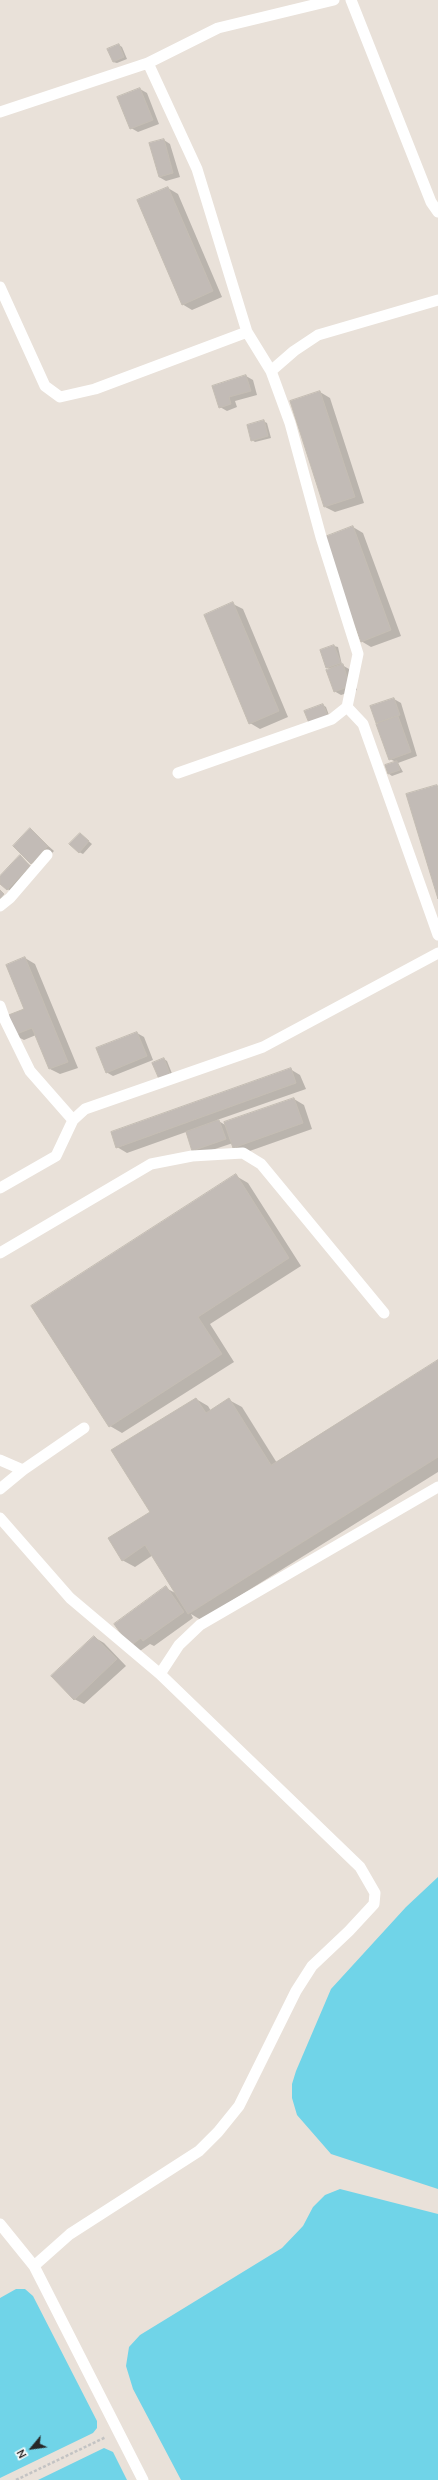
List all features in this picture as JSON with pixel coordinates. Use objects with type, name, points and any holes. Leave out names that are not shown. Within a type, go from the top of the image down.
[{"type":"lane","points":[[0,112],[148,63],[218,28],[334,0]]},
{"type":"lane","points":[[351,0],[431,202],[438,212]]},
{"type":"lane","points":[[148,63],[197,169],[247,332],[272,371],[290,424],[320,537],[358,654],[347,707],[332,719],[178,773]]},
{"type":"lane","points":[[0,287],[45,386],[60,397],[95,389],[247,332]]},
{"type":"lane","points":[[272,371],[294,351],[318,335],[438,300]]},
{"type":"lane","points":[[347,707],[363,724],[438,935]]},
{"type":"lane","points":[[0,906],[10,898],[47,855]]},
{"type":"lane","points":[[0,1188],[56,1156],[73,1120],[85,1109],[263,1047],[438,953]]},
{"type":"lane","points":[[0,1006],[30,1071],[73,1120]]},
{"type":"lane","points":[[0,1252],[151,1164],[192,1156],[243,1153],[261,1164],[384,1313]]},
{"type":"lane","points":[[0,1489],[23,1470],[84,1428]]},
{"type":"lane","points":[[0,1460],[23,1470]]},
{"type":"lane","points":[[160,1674],[179,1645],[200,1625],[438,1487]]},
{"type":"lane","points":[[0,1518],[70,1598],[160,1674],[360,1867],[375,1893],[374,1904],[358,1922],[312,1966],[296,1991],[239,2106],[218,2132],[199,2150],[70,2234],[34,2266]]},
{"type":"lane","points":[[0,2224],[34,2266],[143,2480]]},
{"type":"path","points":[[16,2480],[117,2431]]},
{"type":"water","points":[[438,1877],[438,2189],[331,2154],[297,2115],[292,2098],[292,2084],[296,2071],[331,1989],[406,1907]]},
{"type":"water","points":[[340,2189],[438,2214],[438,2480],[181,2480],[133,2389],[126,2366],[129,2347],[140,2335],[282,2248],[303,2226],[313,2207],[325,2195]]},
{"type":"water","points":[[16,2289],[25,2289],[33,2296],[97,2421],[97,2428],[93,2433],[0,2478],[0,2298]]},
{"type":"water","points":[[104,2448],[113,2452],[127,2480],[38,2480]]},
{"type":"building","points":[[119,44],[124,57],[113,62],[107,49]]},
{"type":"building","points":[[140,88],[153,120],[130,129],[117,97]]},
{"type":"building","points":[[164,139],[173,173],[159,177],[149,143]]},
{"type":"building","points":[[168,187],[213,291],[182,305],[137,200]]},
{"type":"building","points":[[246,375],[251,391],[229,397],[231,404],[219,408],[212,386]]},
{"type":"building","points":[[320,391],[355,497],[324,507],[290,401]]},
{"type":"building","points":[[264,420],[268,436],[251,441],[247,425]]},
{"type":"building","points":[[353,526],[391,630],[361,642],[322,538]]},
{"type":"building","points":[[233,602],[279,711],[249,724],[204,615]]},
{"type":"building","points":[[334,645],[341,663],[326,668],[320,650]]},
{"type":"building","points":[[343,664],[350,686],[334,692],[326,670]]},
{"type":"building","points":[[394,698],[400,715],[376,723],[370,706]]},
{"type":"building","points":[[323,704],[328,716],[309,723],[304,711]]},
{"type":"building","points":[[398,716],[411,752],[389,760],[376,724]]},
{"type":"building","points":[[397,761],[400,770],[388,774],[385,765]]},
{"type":"building","points":[[437,785],[438,788],[438,899],[406,794]]},
{"type":"building","points":[[30,828],[48,846],[31,864],[13,846]]},
{"type":"building","points":[[80,833],[89,841],[79,853],[69,844]]},
{"type":"building","points":[[20,855],[30,866],[7,890],[0,884],[0,876]]},
{"type":"building","points":[[0,890],[4,894],[0,899]]},
{"type":"building","points":[[25,957],[68,1062],[49,1069],[32,1028],[14,1035],[6,1016],[24,1009],[6,965]]},
{"type":"building","points":[[137,1032],[147,1056],[106,1073],[96,1048]]},
{"type":"building","points":[[164,1058],[170,1074],[159,1079],[152,1063]]},
{"type":"building","points":[[291,1068],[296,1083],[116,1148],[111,1132]]},
{"type":"building","points":[[294,1098],[303,1123],[233,1148],[224,1122]]},
{"type":"building","points":[[219,1120],[226,1139],[192,1151],[186,1132]]},
{"type":"building","points":[[236,1174],[289,1258],[198,1317],[222,1354],[109,1427],[31,1306]]},
{"type":"building","points":[[438,1360],[438,1457],[188,1614],[145,1545],[122,1561],[108,1538],[150,1512],[111,1450],[196,1398],[206,1413],[229,1398],[271,1465]]},
{"type":"building","points":[[166,1586],[184,1612],[143,1641],[141,1638],[130,1646],[114,1624]]},
{"type":"building","points":[[94,1636],[117,1659],[74,1700],[51,1676]]}]
